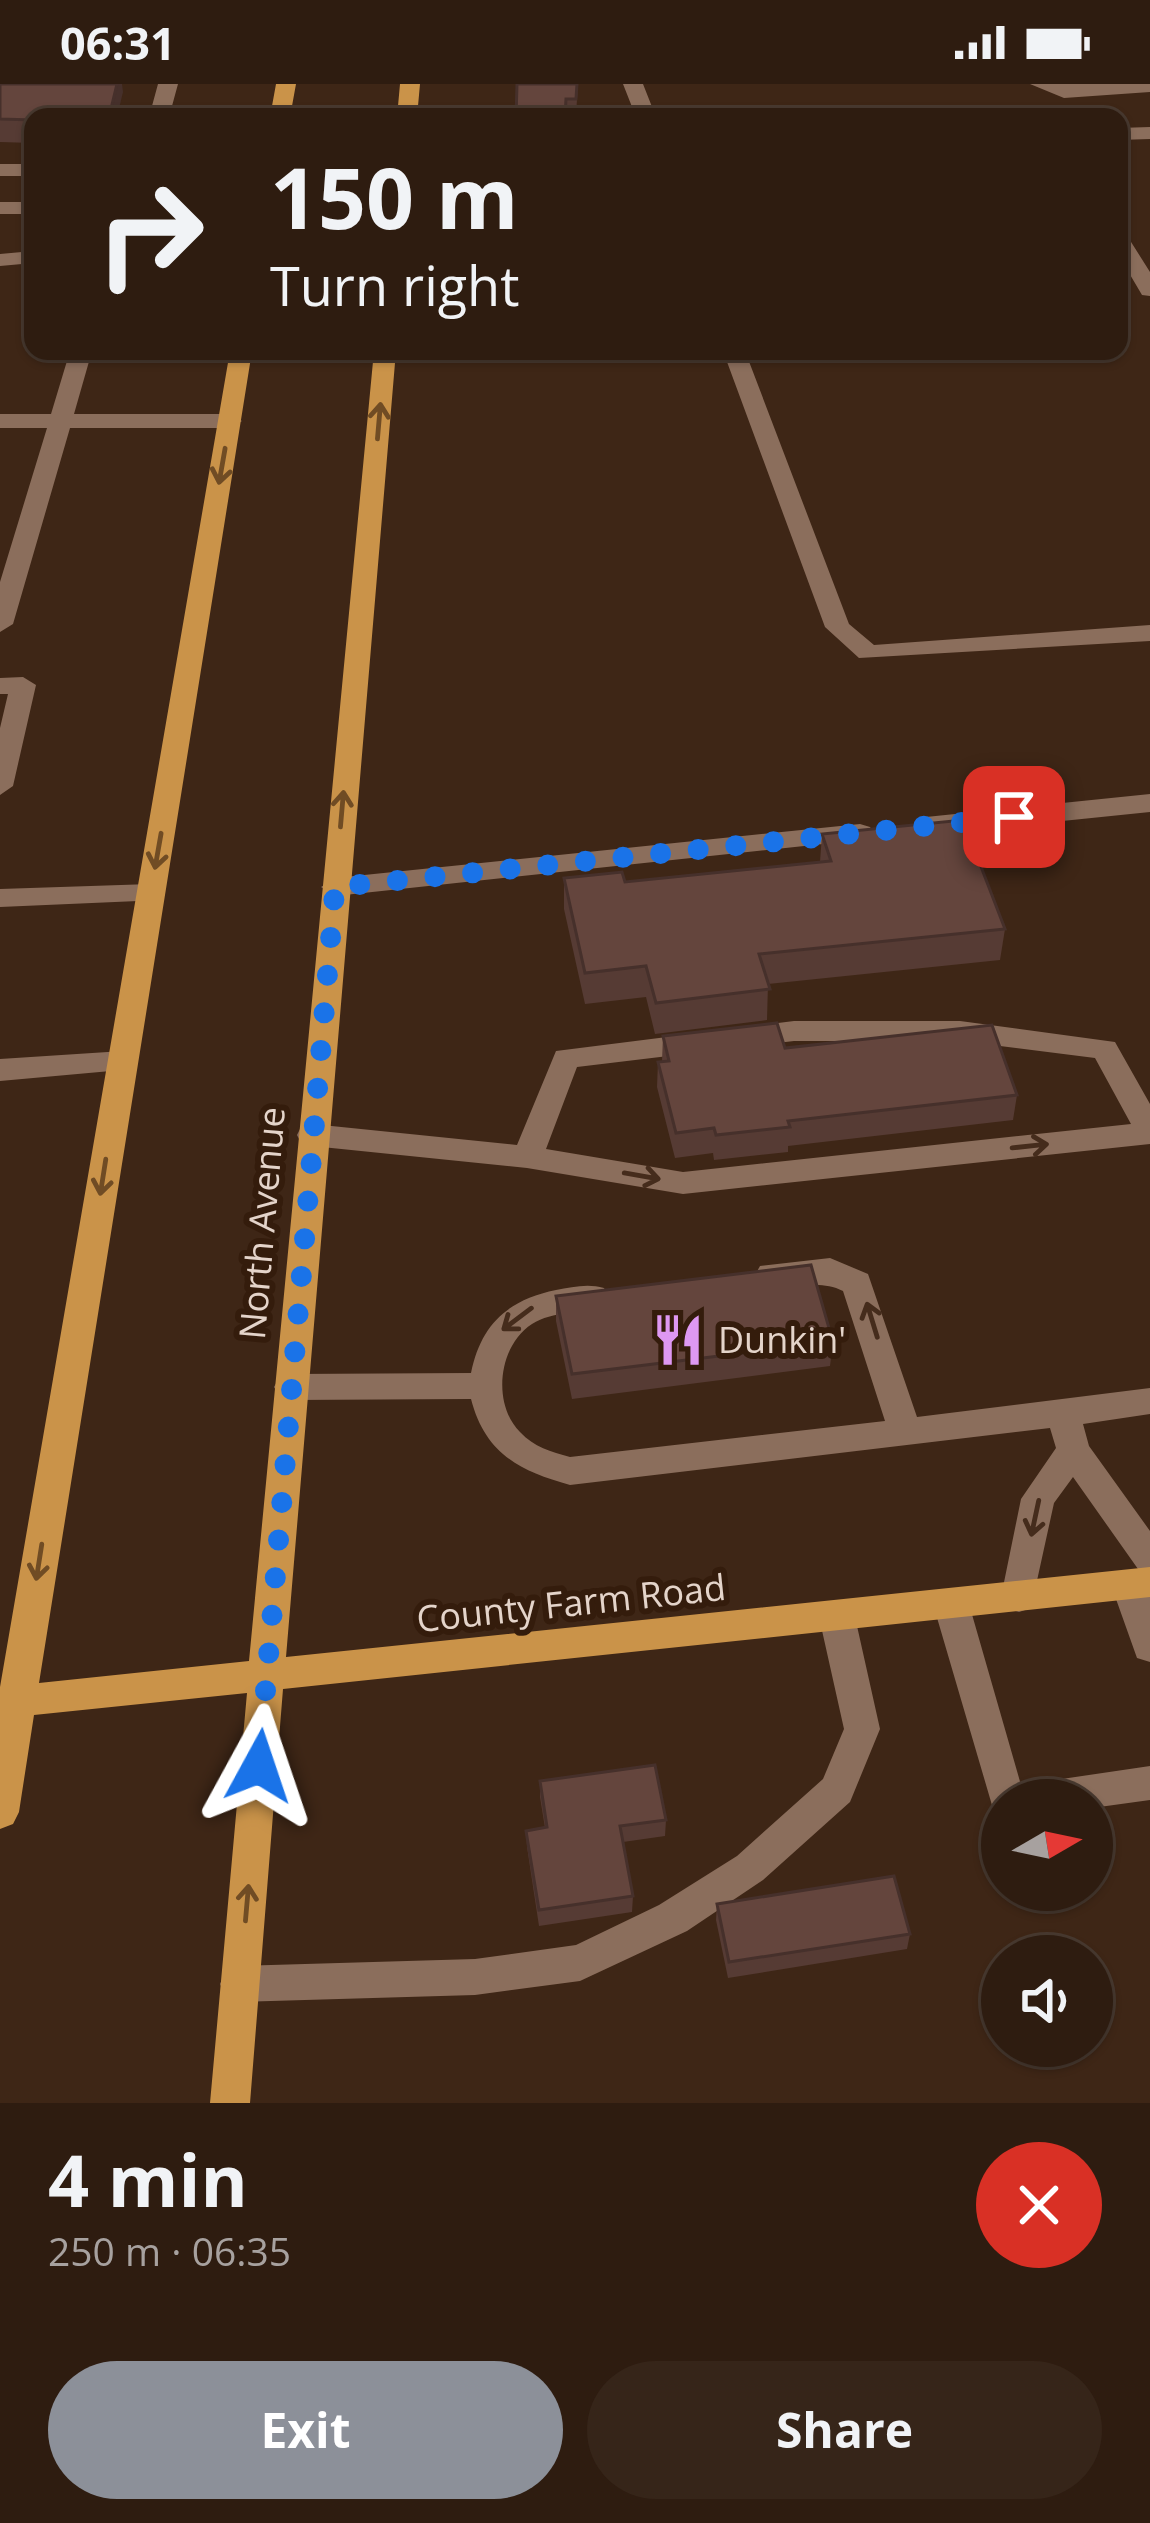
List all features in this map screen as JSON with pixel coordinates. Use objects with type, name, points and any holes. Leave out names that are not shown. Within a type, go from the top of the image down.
[{"type":"main road","points":[[0,1812],[8,1703],[123,1062],[240,360]]},
{"type":"main road","name":"North Avenue","points":[[230,2103],[312,1135],[384,360]]},
{"type":"main road","name":"County Farm Road","points":[[8,1703],[1019,1597],[1143,1575]]},
{"type":"lane","points":[[1040,84],[1049,90],[1069,91],[1150,86]]},
{"type":"lane","points":[[1128,253],[1150,290]]},
{"type":"lane","points":[[0,624],[78,360]]},
{"type":"lane","points":[[737,360],[838,627],[868,653],[1150,633]]},
{"type":"lane","points":[[0,421],[230,421]]},
{"type":"lane","points":[[0,686],[23,685],[0,786]]},
{"type":"lane","points":[[335,887],[1150,803]]},
{"type":"lane","points":[[0,898],[151,893]]},
{"type":"lane","points":[[312,1135],[527,1156],[682,1183],[1150,1132],[1105,1049],[960,1031],[794,1031],[566,1058],[527,1156]]},
{"type":"lane","points":[[0,1070],[123,1062]]},
{"type":"lane","points":[[748,1277],[815,1269],[845,1275],[857,1283],[905,1432]]},
{"type":"lane","points":[[635,1292],[546,1303],[522,1311],[505,1325],[490,1350],[485,1386],[490,1416],[512,1448],[546,1466],[570,1471],[1150,1401]]},
{"type":"lane","points":[[291,1387],[485,1386]]},
{"type":"lane","points":[[1063,1413],[1073,1450],[1143,1575],[1150,1648]]},
{"type":"lane","points":[[1019,1597],[1038,1498],[1073,1450]]},
{"type":"lane","points":[[951,1604],[1001,1779]]},
{"type":"lane","points":[[241,1984],[475,1977],[580,1963],[674,1918],[750,1868],[837,1790],[862,1729],[837,1617]]},
{"type":"lane","points":[[1113,1788],[1150,1783]]},
{"type":"building","points":[[0,84],[117,84],[111,108],[24,108],[24,120],[0,119]]},
{"type":"building","points":[[517,84],[577,84],[576,99],[566,99],[566,108],[516,108]]},
{"type":"building","points":[[963,820],[1005,929],[759,954],[770,989],[656,1003],[646,966],[585,973],[564,878],[622,872],[625,882],[831,861],[822,834]]},
{"type":"building","points":[[777,1023],[785,1048],[992,1025],[1017,1095],[788,1121],[790,1127],[716,1135],[714,1128],[676,1133],[658,1062],[669,1061],[663,1036]]},
{"type":"building","points":[[811,1265],[833,1342],[572,1374],[556,1296]]},
{"type":"building","points":[[655,1765],[666,1820],[620,1826],[633,1896],[539,1910],[526,1831],[547,1827],[540,1781]]},
{"type":"building","points":[[894,1876],[910,1934],[729,1962],[717,1904]]},
{"type":"place","name":"Dunkin'","points":[[678,1340]]},
{"type":"route","points":[[259,1766],[335,887],[1014,817]]}]
